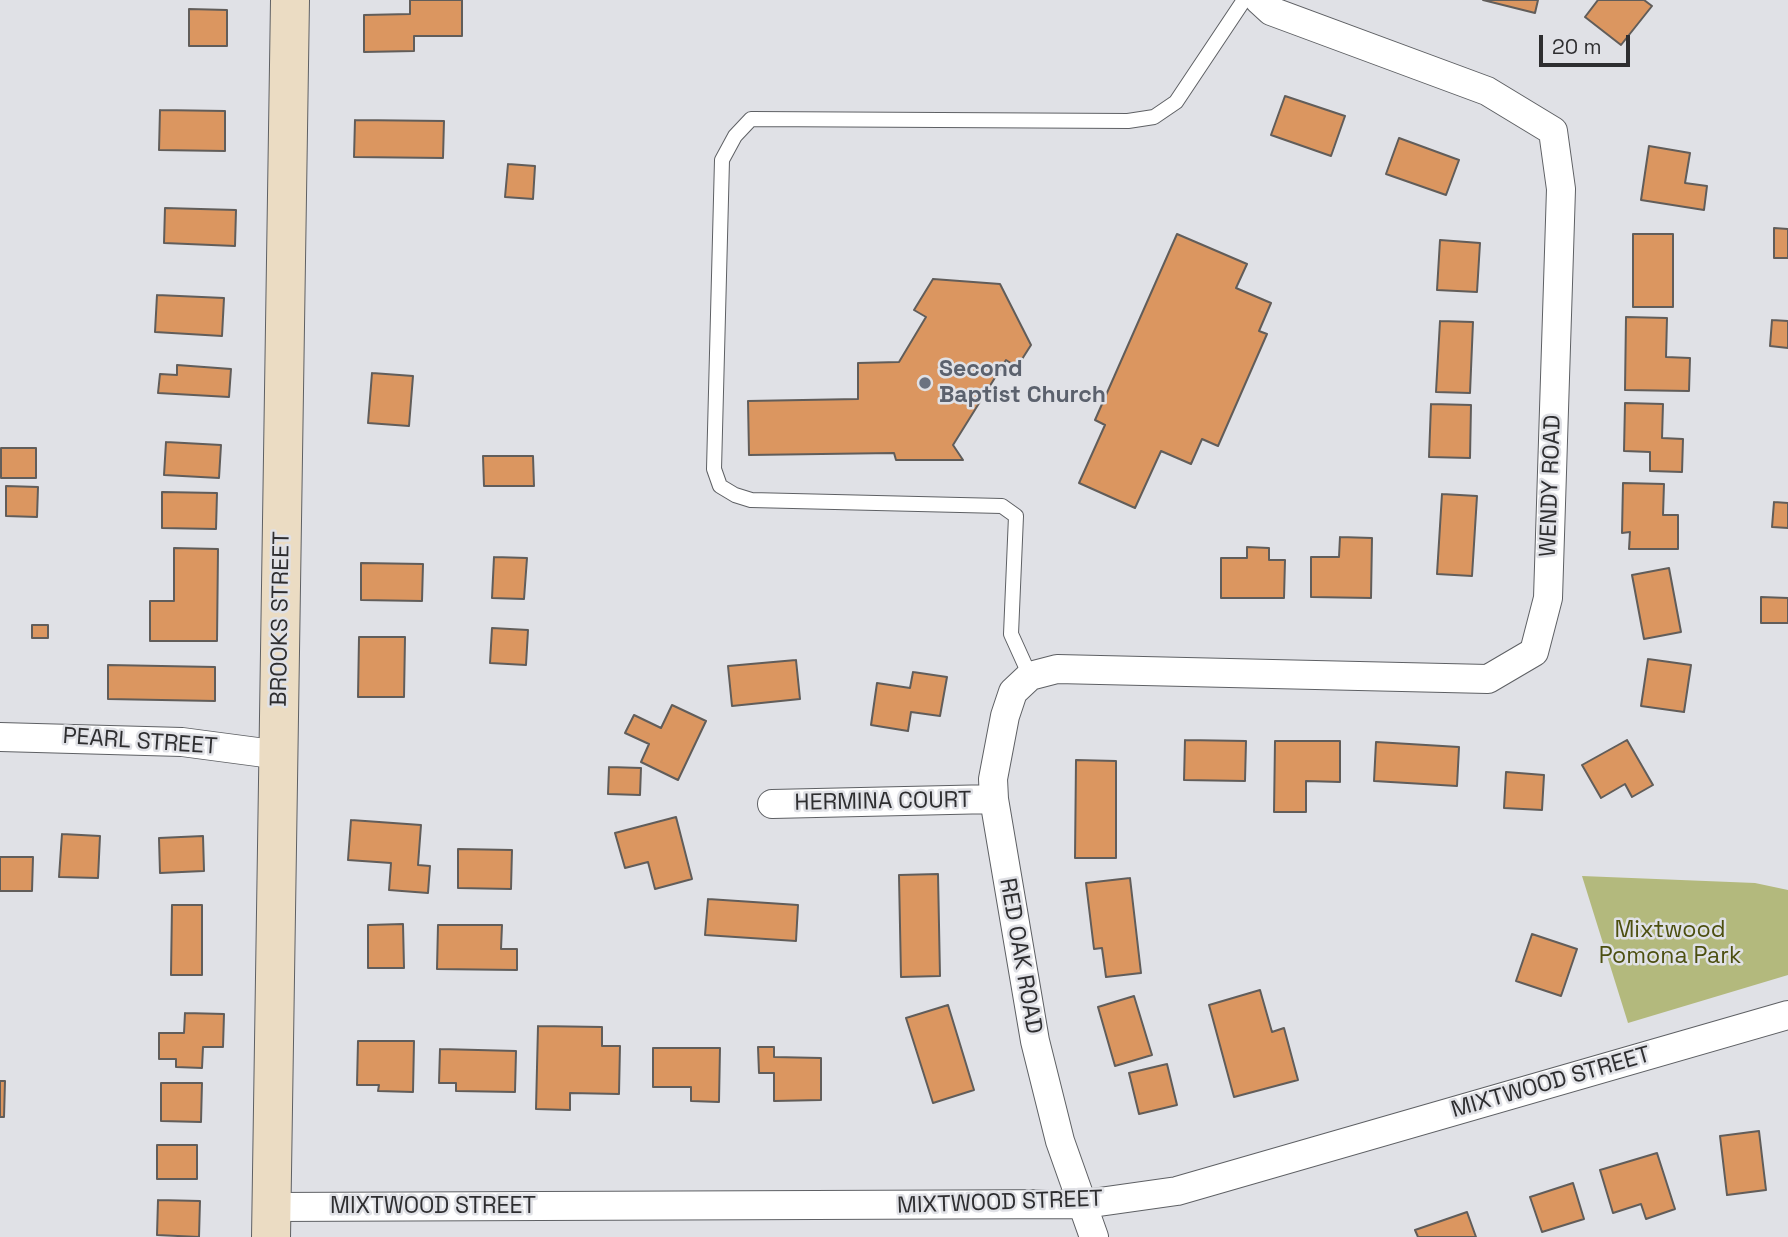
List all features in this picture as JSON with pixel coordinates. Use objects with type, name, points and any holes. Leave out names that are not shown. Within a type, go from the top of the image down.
[{"type":"street","name":"BROOKS STREET","points":[[271,1222],[290,0]]},
{"type":"street","name":"WENDY ROAD","points":[[1030,676],[1057,669],[1488,679],[1534,652],[1548,585],[1561,189],[1553,131],[1487,91],[1271,11],[1259,0]]},
{"type":"street","name":"RED OAK ROAD","points":[[1030,676],[1013,692],[1005,716],[993,779],[993,799],[1035,1041],[1060,1141],[1085,1205],[1094,1237]]},
{"type":"street","name":"PEARL STREET","points":[[0,737],[183,742],[280,755]]},
{"type":"street","name":"HERMINA COURT","points":[[772,804],[993,799]]},
{"type":"street","name":"MIXTWOOD STREET","points":[[271,1222],[1085,1205],[1177,1191],[1788,1015]]},
{"type":"lane","points":[[1030,676],[1011,635],[1016,516],[1002,506],[751,500],[720,486],[714,469],[722,160],[735,136],[751,119],[1115,121],[1154,117],[1176,102],[1244,0]]},
{"type":"green space","name":"Mixtwood Pomona Park","points":[[1582,876],[1755,883],[1788,890],[1788,975],[1628,1023]]},
{"type":"building","points":[[410,0],[462,0],[462,36],[414,36],[414,51],[364,52],[364,15],[410,14]]},
{"type":"building","points":[[1483,0],[1538,0],[1535,13]]},
{"type":"building","points":[[1598,0],[1644,0],[1652,6],[1621,45],[1585,17]]},
{"type":"building","points":[[189,9],[227,10],[227,46],[189,46]]},
{"type":"building","points":[[1285,96],[1345,116],[1331,156],[1271,135]]},
{"type":"building","points":[[160,110],[225,111],[225,151],[159,150]]},
{"type":"building","points":[[355,120],[444,121],[443,158],[354,157]]},
{"type":"building","points":[[1399,138],[1459,160],[1446,195],[1386,174]]},
{"type":"building","points":[[1649,146],[1690,153],[1685,183],[1707,186],[1704,210],[1641,200]]},
{"type":"building","points":[[508,164],[535,166],[533,199],[505,197]]},
{"type":"building","points":[[165,208],[236,210],[235,246],[164,243]]},
{"type":"building","points":[[1774,228],[1788,229],[1788,258],[1774,258]]},
{"type":"building","points":[[1177,234],[1247,264],[1236,288],[1271,303],[1259,331],[1267,334],[1218,446],[1202,439],[1191,464],[1161,451],[1135,508],[1079,483],[1105,425],[1095,420]]},
{"type":"building","points":[[1633,234],[1673,234],[1673,307],[1633,307]]},
{"type":"building","points":[[1440,240],[1480,243],[1477,292],[1437,290]]},
{"type":"building","name":"Second Baptist Church","points":[[933,279],[1000,284],[1031,345],[1017,367],[1006,360],[953,445],[963,460],[896,460],[894,453],[749,455],[748,401],[858,399],[858,363],[899,362],[926,317],[914,310]]},
{"type":"building","points":[[157,295],[224,298],[222,336],[155,332]]},
{"type":"building","points":[[1626,317],[1667,318],[1666,357],[1690,358],[1689,391],[1625,390]]},
{"type":"building","points":[[1772,320],[1788,321],[1788,348],[1770,346]]},
{"type":"building","points":[[1440,321],[1473,322],[1470,393],[1436,392]]},
{"type":"building","points":[[177,365],[231,369],[229,397],[158,393],[160,374],[177,375]]},
{"type":"building","points":[[372,373],[413,376],[409,426],[368,423]]},
{"type":"building","points":[[1625,403],[1663,404],[1662,438],[1683,439],[1682,472],[1650,471],[1650,452],[1624,451]]},
{"type":"building","points":[[1431,404],[1471,405],[1470,458],[1429,457]]},
{"type":"building","points":[[166,442],[221,445],[219,478],[164,475]]},
{"type":"building","points":[[1,448],[36,448],[36,478],[1,478]]},
{"type":"building","points":[[483,456],[533,456],[534,486],[484,486]]},
{"type":"building","points":[[1623,483],[1664,484],[1663,515],[1678,515],[1678,549],[1629,549],[1630,532],[1622,533]]},
{"type":"building","points":[[6,486],[38,487],[37,517],[6,516]]},
{"type":"building","points":[[162,492],[217,493],[216,529],[162,528]]},
{"type":"building","points":[[1442,494],[1477,496],[1472,576],[1437,574]]},
{"type":"building","points":[[1774,502],[1788,503],[1788,528],[1772,527]]},
{"type":"building","points":[[1340,537],[1372,538],[1371,598],[1311,597],[1311,557],[1339,557]]},
{"type":"building","points":[[1247,547],[1269,548],[1269,560],[1285,560],[1284,598],[1221,598],[1221,558],[1247,558]]},
{"type":"building","points":[[174,548],[218,549],[217,641],[150,641],[150,601],[174,601]]},
{"type":"building","points":[[494,557],[527,558],[524,599],[492,598]]},
{"type":"building","points":[[361,563],[423,564],[422,601],[361,600]]},
{"type":"building","points":[[1669,568],[1681,632],[1644,639],[1632,575]]},
{"type":"building","points":[[1761,597],[1788,598],[1788,623],[1761,623]]},
{"type":"building","points":[[32,625],[48,625],[48,638],[32,638]]},
{"type":"building","points":[[492,628],[528,630],[526,665],[490,663]]},
{"type":"building","points":[[359,637],[405,637],[404,697],[358,697]]},
{"type":"building","points":[[1648,659],[1691,665],[1684,712],[1641,706]]},
{"type":"building","points":[[796,660],[800,699],[732,706],[728,666]]},
{"type":"building","points":[[108,665],[215,667],[215,701],[108,699]]},
{"type":"building","points":[[913,672],[947,677],[940,716],[911,712],[908,731],[871,725],[877,683],[910,688]]},
{"type":"building","points":[[672,705],[706,721],[678,780],[641,762],[649,744],[625,733],[634,715],[661,728]]},
{"type":"building","points":[[1185,740],[1246,741],[1245,781],[1184,780]]},
{"type":"building","points":[[1627,740],[1653,785],[1632,797],[1625,784],[1601,798],[1582,765]]},
{"type":"building","points":[[1275,741],[1340,741],[1340,782],[1306,781],[1306,812],[1274,812]]},
{"type":"building","points":[[1376,742],[1459,747],[1457,786],[1374,781]]},
{"type":"building","points":[[1076,760],[1116,761],[1116,858],[1075,858]]},
{"type":"building","points":[[609,767],[641,768],[640,795],[608,794]]},
{"type":"building","points":[[1506,772],[1544,775],[1542,810],[1504,808]]},
{"type":"building","points":[[676,817],[692,879],[655,889],[648,862],[625,868],[615,833]]},
{"type":"building","points":[[351,820],[421,825],[418,865],[430,866],[428,893],[389,890],[391,863],[348,860]]},
{"type":"building","points":[[62,834],[100,836],[98,878],[59,877]]},
{"type":"building","points":[[203,836],[204,871],[160,873],[159,838]]},
{"type":"building","points":[[458,849],[512,850],[511,889],[458,888]]},
{"type":"building","points":[[0,857],[33,857],[32,891],[0,891]]},
{"type":"building","points":[[938,874],[940,976],[901,977],[899,875]]},
{"type":"building","points":[[1130,878],[1141,973],[1106,977],[1102,948],[1094,949],[1086,883]]},
{"type":"building","points":[[708,899],[798,905],[796,941],[705,935]]},
{"type":"building","points":[[172,905],[202,905],[202,975],[171,975]]},
{"type":"building","points":[[403,924],[404,968],[368,968],[368,925]]},
{"type":"building","points":[[438,925],[502,925],[501,949],[517,949],[517,970],[437,969]]},
{"type":"building","points":[[1532,934],[1577,949],[1561,996],[1516,981]]},
{"type":"building","points":[[1260,990],[1272,1032],[1284,1028],[1298,1080],[1234,1097],[1209,1005]]},
{"type":"building","points":[[1134,996],[1152,1055],[1115,1066],[1098,1007]]},
{"type":"building","points":[[948,1005],[974,1090],[933,1103],[906,1018]]},
{"type":"building","points":[[185,1013],[224,1014],[223,1047],[203,1047],[202,1068],[176,1067],[176,1059],[159,1059],[159,1033],[184,1033]]},
{"type":"building","points":[[538,1026],[602,1027],[602,1046],[620,1046],[619,1094],[570,1093],[570,1110],[536,1109]]},
{"type":"building","points":[[358,1041],[414,1041],[413,1092],[378,1091],[379,1085],[357,1085]]},
{"type":"building","points":[[758,1047],[774,1047],[774,1057],[821,1058],[821,1100],[774,1101],[774,1073],[759,1073]]},
{"type":"building","points":[[653,1048],[720,1048],[719,1102],[691,1101],[691,1087],[653,1087]]},
{"type":"building","points":[[440,1049],[516,1051],[515,1092],[456,1091],[456,1083],[439,1083]]},
{"type":"building","points":[[1167,1064],[1177,1105],[1139,1114],[1129,1073]]},
{"type":"building","points":[[0,1081],[5,1081],[4,1117],[0,1117]]},
{"type":"building","points":[[161,1083],[202,1083],[201,1122],[161,1121]]},
{"type":"building","points":[[1759,1131],[1766,1190],[1727,1195],[1720,1136]]},
{"type":"building","points":[[157,1145],[197,1145],[197,1179],[157,1179]]},
{"type":"building","points":[[1657,1153],[1675,1209],[1646,1219],[1641,1204],[1613,1213],[1600,1170]]},
{"type":"building","points":[[1573,1183],[1584,1219],[1542,1232],[1530,1197]]},
{"type":"building","points":[[158,1200],[200,1201],[199,1237],[157,1235]]},
{"type":"building","points":[[1467,1212],[1476,1237],[1418,1237],[1415,1230]]},
{"type":"place","name":"Second Baptist Church","points":[[925,383]]}]
